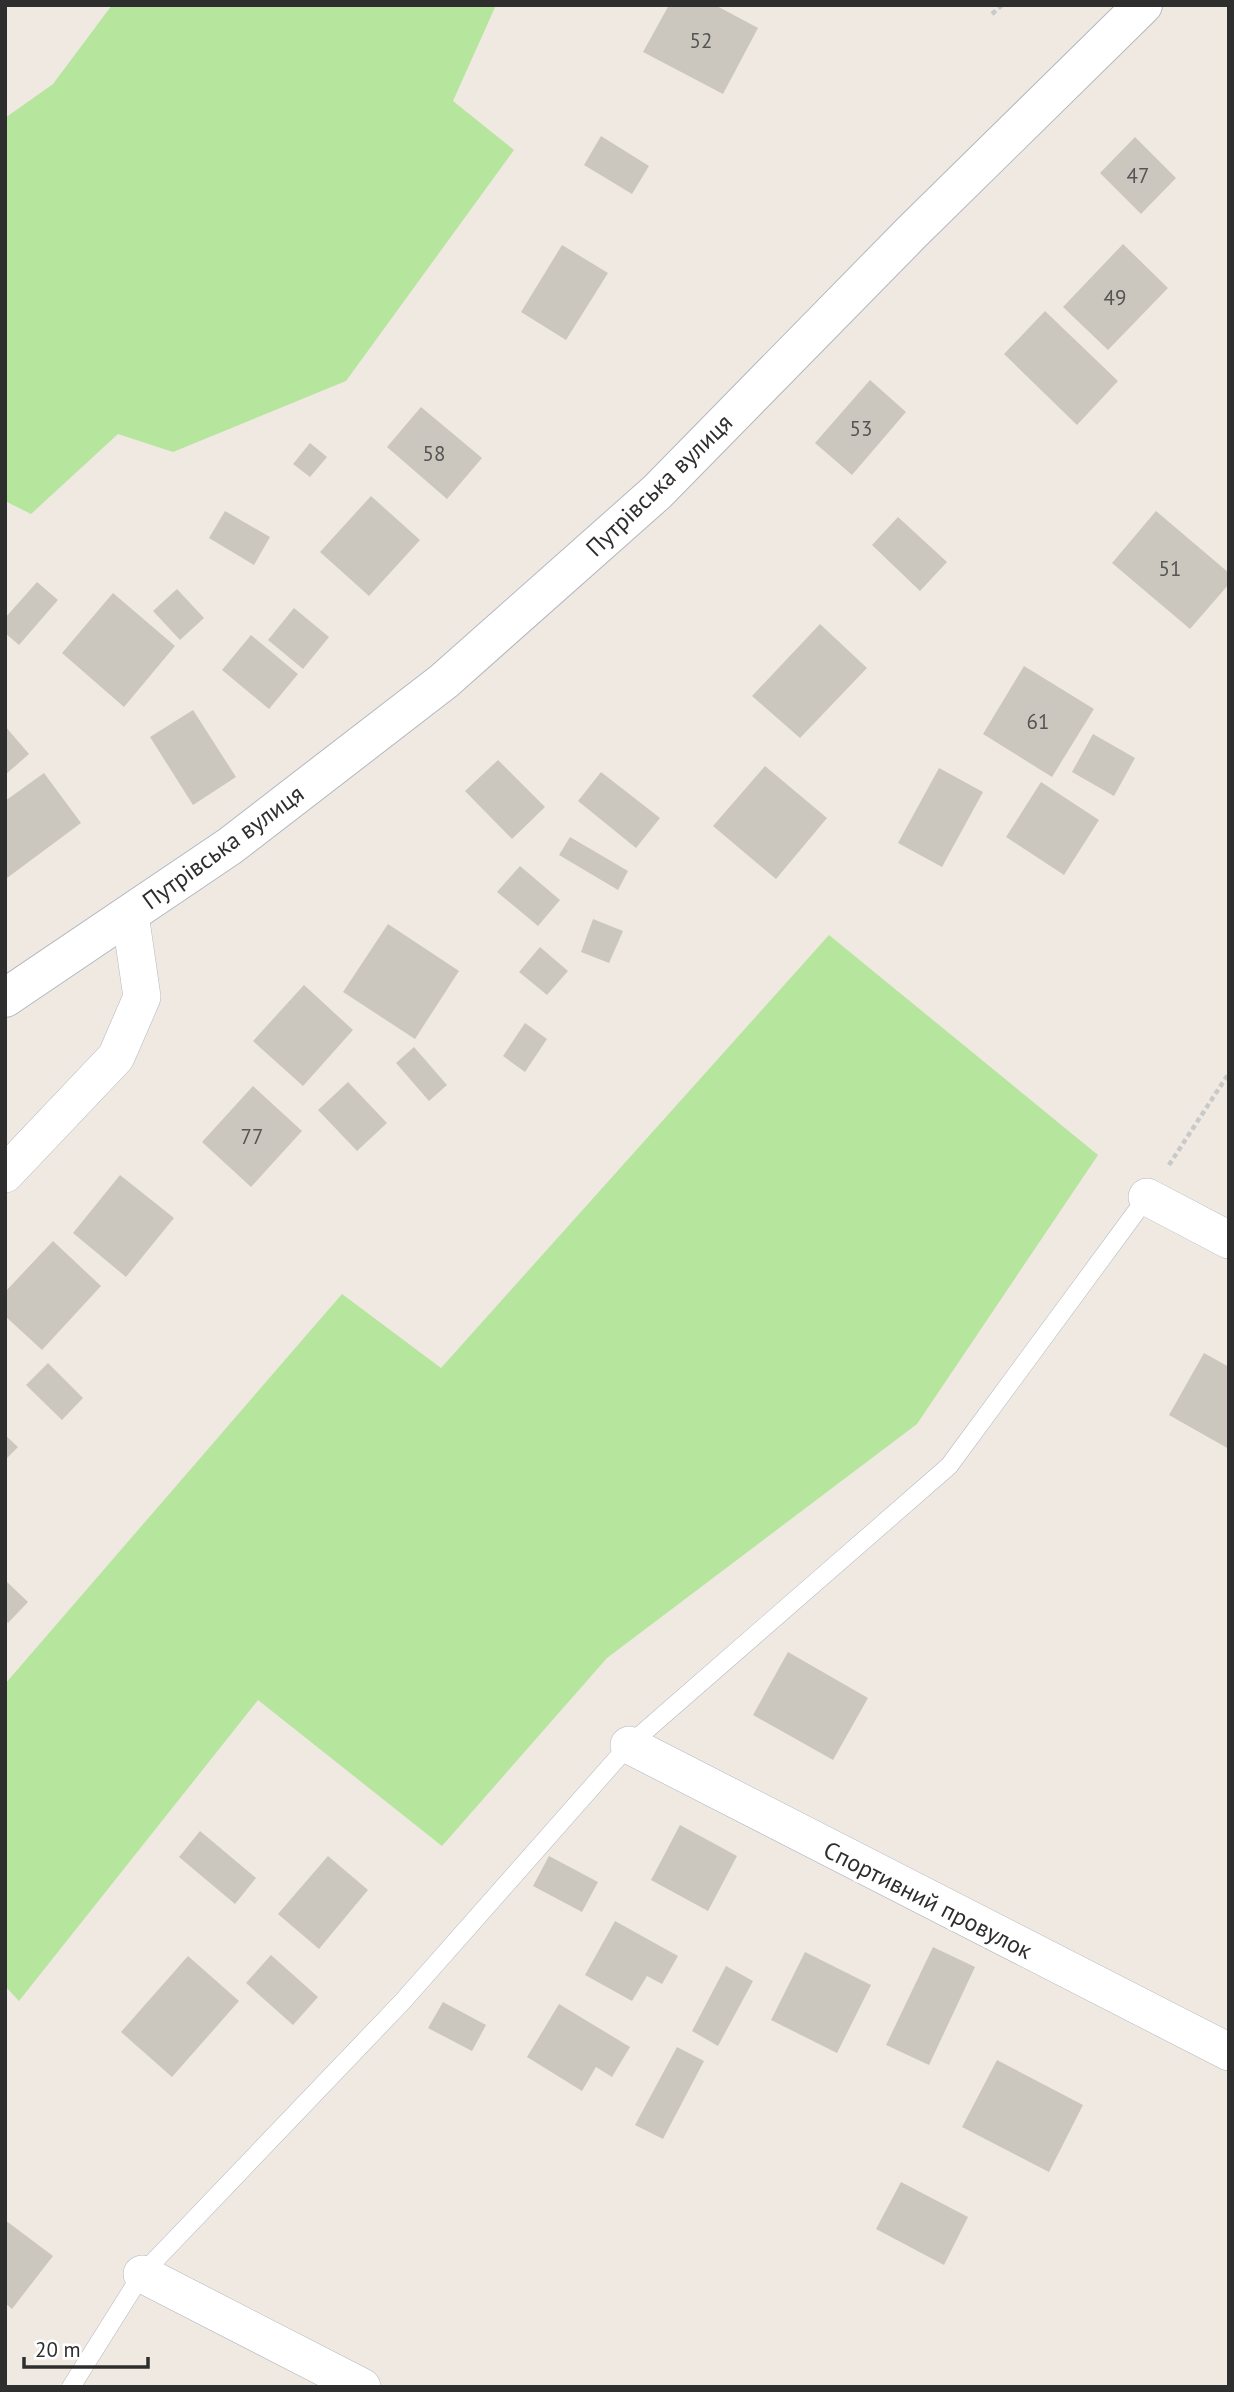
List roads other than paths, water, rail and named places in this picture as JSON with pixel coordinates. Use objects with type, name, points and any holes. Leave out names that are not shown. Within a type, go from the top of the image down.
[{"type":"main road","name":"Путрівська вулиця","points":[[5,998],[230,846],[444,681],[657,492],[912,232],[1143,5]]},
{"type":"street","name":"Путрівська вулиця","points":[[5,1174],[116,1057],[142,997],[130,914]]},
{"type":"street","points":[[1147,1197],[1229,1240]]},
{"type":"street","name":"Спортивний провулок","points":[[629,1745],[1161,2020],[1229,2052]]},
{"type":"street","points":[[142,2274],[362,2387]]},
{"type":"lane","points":[[71,2387],[142,2274],[403,2001],[629,1745],[949,1466],[1147,1197]]}]
